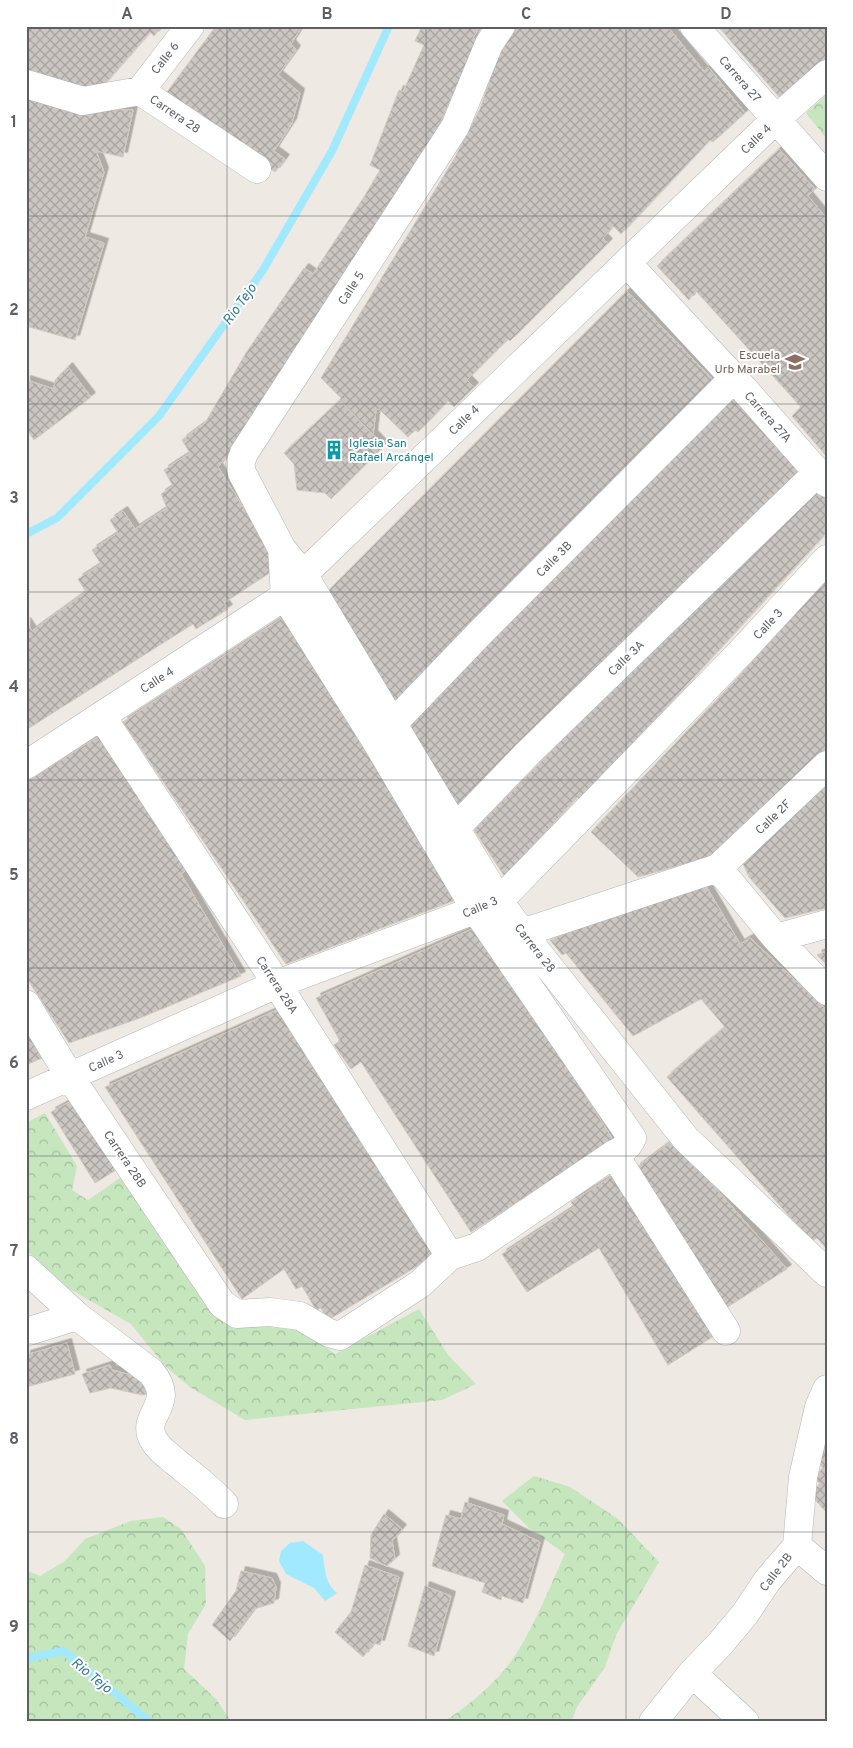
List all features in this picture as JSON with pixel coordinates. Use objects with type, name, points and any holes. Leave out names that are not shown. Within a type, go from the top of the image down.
[{"type":"street","name":"Calle 6","points":[[140,91],[190,26]]},
{"type":"street","name":"Calle 5","points":[[304,576],[282,549],[242,473],[240,464],[244,453],[456,126],[489,44],[501,26]]},
{"type":"street","name":"Carrera 27","points":[[694,26],[827,177]]},
{"type":"street","name":"Calle 4","points":[[26,765],[285,596],[775,120],[827,74]]},
{"type":"street","name":"Carrera 28","points":[[26,84],[83,101],[140,91],[257,169]]},
{"type":"street","name":"Carrera 27A","points":[[627,263],[734,378],[822,478]]},
{"type":"street","name":"Calle 3B","points":[[384,733],[479,634],[734,378]]},
{"type":"street","name":"Calle 3A","points":[[447,837],[528,753],[822,478]]},
{"type":"street","name":"Calle 5","points":[[282,549],[285,596]]},
{"type":"street","name":"Calle 3","points":[[26,1096],[277,984],[488,905],[740,654],[827,559]]},
{"type":"street","name":"Carrera 28","points":[[304,576],[384,733],[632,1138],[622,1148]]},
{"type":"street","name":"Carrera 28","points":[[285,596],[384,733]]},
{"type":"street","name":"Carrera 28A","points":[[102,716],[277,984],[450,1256]]},
{"type":"street","name":"Calle 2F","points":[[718,868],[827,765]]},
{"type":"street","points":[[522,932],[718,868],[776,938],[827,991]]},
{"type":"street","name":"Carrera 28","points":[[488,905],[522,932],[686,1139],[827,1273]]},
{"type":"street","points":[[776,938],[827,924]]},
{"type":"street","name":"Carrera 28B","points":[[26,1004],[70,1077],[222,1304],[230,1310],[237,1314],[270,1312],[300,1316],[329,1333],[340,1336],[420,1284],[450,1256]]},
{"type":"street","points":[[450,1256],[477,1247],[622,1148],[726,1331]]},
{"type":"street","points":[[26,1270],[77,1316],[151,1372],[159,1382],[162,1392],[158,1410],[151,1420],[150,1430],[154,1440],[165,1453],[224,1504]]},
{"type":"street","points":[[26,1332],[77,1316]]},
{"type":"street","name":"Calle 2B","points":[[653,1722],[692,1673],[745,1614],[767,1581],[797,1546],[803,1477],[819,1407],[827,1389]]},
{"type":"street","points":[[797,1546],[827,1571]]},
{"type":"street","points":[[692,1673],[746,1722]]},
{"type":"green space","points":[[827,94],[827,137],[826,138],[806,113]]},
{"type":"green space","points":[[45,1113],[77,1166],[72,1190],[88,1200],[126,1174],[224,1319],[289,1320],[335,1354],[419,1309],[448,1355],[476,1384],[442,1400],[245,1420],[190,1387],[165,1366],[131,1324],[66,1287],[26,1250],[26,1123]]},
{"type":"green space","points":[[534,1476],[570,1487],[618,1519],[659,1562],[616,1635],[605,1667],[577,1707],[571,1722],[443,1722],[464,1708],[485,1690],[512,1661],[543,1603],[565,1554],[530,1529],[502,1501]]},
{"type":"green space","points":[[163,1517],[181,1529],[205,1566],[206,1604],[188,1634],[184,1669],[217,1700],[231,1722],[26,1722],[26,1570],[40,1576],[65,1561],[85,1539],[131,1521]]},
{"type":"water","points":[[303,1541],[323,1555],[328,1581],[337,1593],[325,1601],[314,1588],[286,1574],[279,1561],[281,1551],[290,1543]]},
{"type":"building","points":[[26,26],[162,26],[154,36],[150,32],[101,88],[63,87],[26,75]]},
{"type":"building","points":[[216,26],[302,26],[291,44],[296,50],[278,75],[300,93],[292,123],[274,151],[285,159],[275,172],[167,92]]},
{"type":"building","points":[[422,26],[480,26],[473,38],[477,41],[434,136],[248,430],[218,467],[280,566],[224,603],[228,609],[196,629],[193,624],[26,730],[26,622],[32,631],[86,592],[78,579],[101,564],[92,550],[118,533],[110,520],[123,511],[135,529],[167,508],[161,494],[173,486],[164,470],[190,453],[182,440],[205,423],[246,353],[304,268],[313,274],[380,170],[370,165],[399,90],[403,92],[424,45],[415,41]]},
{"type":"building","points":[[517,26],[667,26],[704,71],[708,67],[745,113],[713,142],[710,140],[621,234],[613,226],[603,238],[608,243],[510,341],[508,339],[467,380],[474,387],[454,407],[448,401],[418,432],[415,430],[408,437],[379,409],[376,410],[373,435],[321,378],[454,159],[480,109],[500,49]]},
{"type":"building","points":[[718,26],[827,26],[827,57],[780,98]]},
{"type":"building","points":[[26,91],[83,109],[133,110],[123,157],[96,151],[104,172],[85,237],[104,243],[75,340],[26,326]]},
{"type":"building","points":[[779,149],[815,189],[808,196],[827,219],[827,457],[792,416],[801,407],[696,291],[689,300],[657,266]]},
{"type":"building","points":[[627,291],[715,382],[395,703],[327,592]]},
{"type":"building","points":[[68,367],[91,397],[34,440],[26,428],[26,380],[54,389],[55,380]]},
{"type":"building","points":[[731,397],[803,472],[460,810],[408,722]]},
{"type":"building","name":"Iglesia San Rafael Arcángel","points":[[340,400],[384,446],[331,499],[325,493],[297,490],[294,464],[284,453]]},
{"type":"building","points":[[815,487],[827,500],[827,532],[580,801],[577,797],[505,877],[474,830],[712,587]]},
{"type":"building","points":[[827,579],[827,748],[710,857],[638,877],[591,832],[730,686]]},
{"type":"building","points":[[284,617],[456,900],[286,964],[123,722]]},
{"type":"building","points":[[99,736],[186,870],[181,874],[241,976],[140,1018],[69,1043],[26,977],[26,782]]},
{"type":"building","points":[[827,775],[827,908],[785,918],[749,877],[740,857]]},
{"type":"building","points":[[706,886],[740,944],[750,938],[827,1010],[827,1249],[817,1238],[811,1241],[667,1077],[725,1027],[701,999],[633,1036],[566,953],[562,955],[550,940],[645,902]]},
{"type":"building","points":[[481,925],[613,1140],[471,1232],[361,1062],[351,1069],[334,1045],[340,1041],[316,998]]},
{"type":"building","points":[[827,951],[827,965],[817,955]]},
{"type":"building","points":[[277,1010],[434,1256],[328,1320],[321,1308],[316,1310],[302,1286],[296,1289],[284,1269],[242,1299],[105,1087]]},
{"type":"building","points":[[26,1025],[47,1056],[26,1065]]},
{"type":"building","points":[[75,1099],[121,1167],[95,1183],[51,1112]]},
{"type":"building","points":[[673,1140],[787,1269],[726,1308],[636,1168]]},
{"type":"building","points":[[616,1174],[714,1336],[668,1365],[599,1248],[527,1292],[502,1254],[574,1207],[571,1202]]},
{"type":"building","points":[[67,1343],[75,1374],[26,1387],[26,1355]]},
{"type":"building","points":[[110,1365],[112,1370],[150,1380],[155,1392],[142,1395],[111,1388],[90,1393],[82,1374]]},
{"type":"building","points":[[827,1437],[827,1513],[810,1494],[820,1484],[814,1477],[823,1468],[819,1463]]},
{"type":"building","points":[[465,1502],[504,1515],[502,1524],[540,1542],[523,1603],[502,1596],[501,1600],[482,1592],[485,1583],[432,1566],[446,1515],[461,1519]]},
{"type":"building","points":[[384,1514],[402,1529],[392,1541],[395,1559],[387,1566],[370,1558],[371,1535]]},
{"type":"building","points":[[365,1565],[399,1577],[380,1645],[374,1643],[363,1657],[335,1632],[351,1612]]},
{"type":"building","points":[[241,1571],[272,1578],[276,1587],[274,1603],[254,1609],[230,1641],[212,1625],[236,1591]]},
{"type":"building","points":[[425,1586],[451,1596],[434,1656],[408,1646]]},
{"type":"waterway","name":"Rio Tejo","points":[[26,534],[57,518],[159,416],[263,270],[332,151],[389,26]]},
{"type":"waterway","name":"Rio Tejo","points":[[26,1657],[64,1651],[150,1722]]},
{"type":"place","name":"Escuela Urb Marabel","points":[[795,362]]},
{"type":"place","name":"Iglesia San Rafael Arcángel","points":[[334,450]]}]
